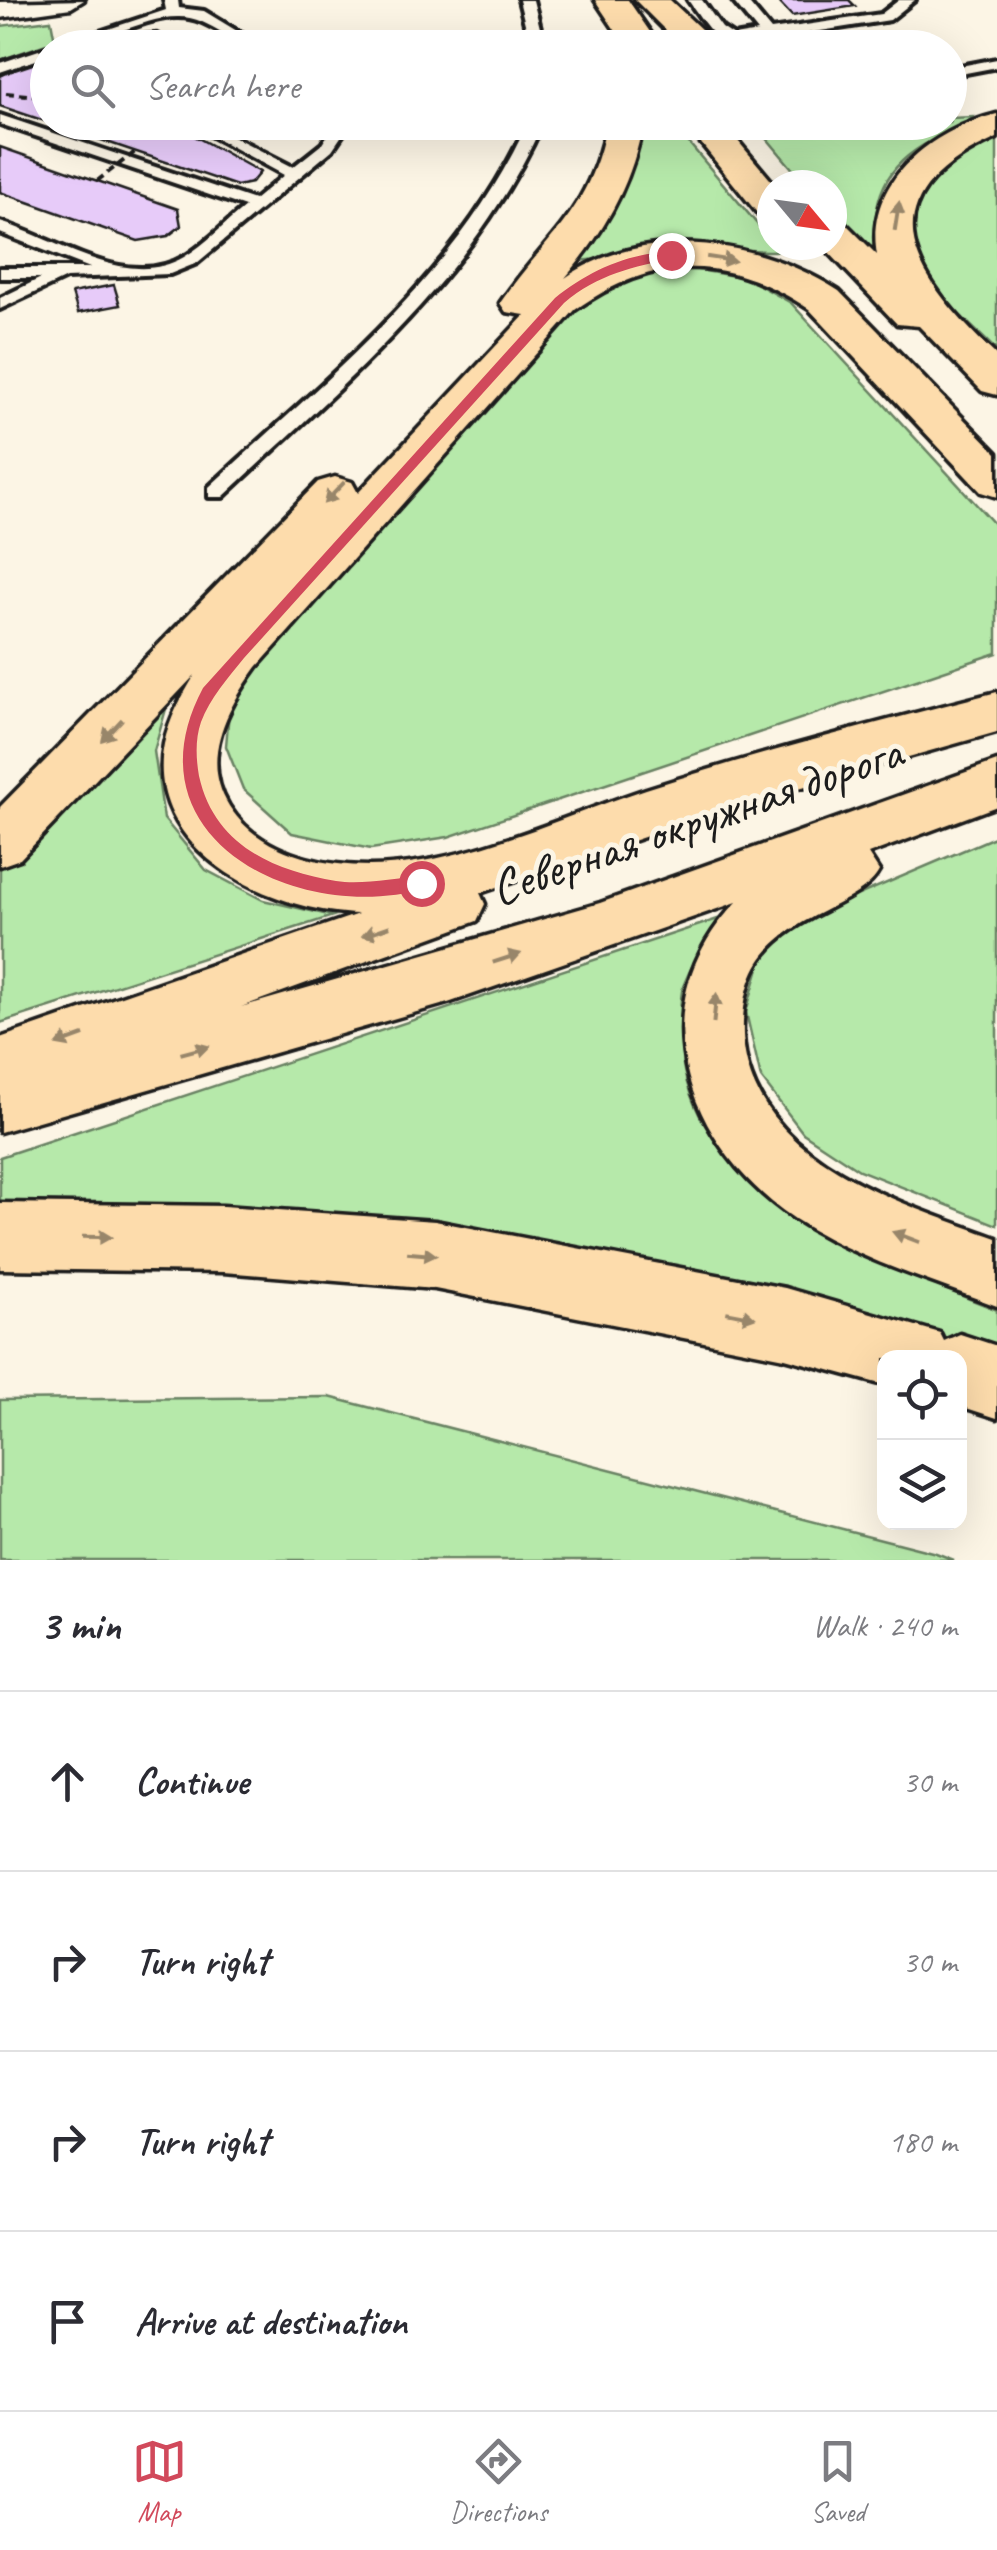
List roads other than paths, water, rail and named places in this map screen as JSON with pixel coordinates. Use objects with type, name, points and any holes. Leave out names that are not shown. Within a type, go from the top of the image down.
[{"type":"main road","points":[[608,0],[612,30]]},
{"type":"main road","points":[[608,0],[630,30]]},
{"type":"main road","points":[[648,0],[700,30]]},
{"type":"main road","points":[[648,0],[666,30]]},
{"type":"main road","points":[[967,108],[997,105]]},
{"type":"main road","points":[[967,140],[997,125]]},
{"type":"main road","points":[[0,843],[534,290],[590,216],[607,186],[623,140]]},
{"type":"main road","points":[[717,140],[757,188]]},
{"type":"main road","points":[[752,140],[777,170]]},
{"type":"main road","points":[[967,140],[930,158],[900,195],[893,222],[902,270],[914,291],[997,381]]},
{"type":"main road","points":[[847,248],[997,404]]},
{"type":"main road","points":[[997,481],[824,300],[801,283],[769,268],[696,255],[619,265],[587,280],[560,300],[238,654],[209,692],[192,724],[188,759],[196,800],[208,825],[232,848],[258,865],[296,880],[338,889],[375,890],[461,872],[762,774],[997,713]]},
{"type":"main road","points":[[821,260],[997,451]]},
{"type":"main road","name":"Северная окружная дорога","points":[[0,1066],[272,966],[797,788],[997,713]]},
{"type":"main road","name":"Северная окружная дорога","points":[[0,1103],[465,971],[602,927],[997,782]]},
{"type":"main road","points":[[997,807],[796,894],[756,921],[729,956],[714,1000],[714,1054],[726,1098],[757,1142],[798,1180],[852,1216],[997,1272]]},
{"type":"main road","points":[[0,1236],[223,1239],[435,1255],[785,1324],[884,1350]]},
{"type":"main road","points":[[967,1372],[997,1382]]},
{"type":"street","points":[[0,10],[71,0]]},
{"type":"lane","points":[[526,0],[534,30]]},
{"type":"lane","points":[[694,0],[715,30]]},
{"type":"lane","points":[[738,0],[764,30]]},
{"type":"lane","points":[[800,30],[885,17],[908,0]]},
{"type":"lane","points":[[107,30],[172,6],[199,14],[227,30]]},
{"type":"lane","points":[[0,68],[30,57]]},
{"type":"lane","points":[[967,69],[997,64]]},
{"type":"lane","points":[[0,119],[30,129]]},
{"type":"lane","points":[[62,140],[256,206]]},
{"type":"lane","points":[[228,140],[294,174]]},
{"type":"lane","points":[[0,273],[118,273],[182,266],[332,140]]},
{"type":"lane","points":[[216,492],[348,367],[486,216],[526,156],[531,140]]},
{"type":"lane","points":[[0,227],[118,273]]},
{"type":"lane","points":[[0,304],[66,273]]}]
